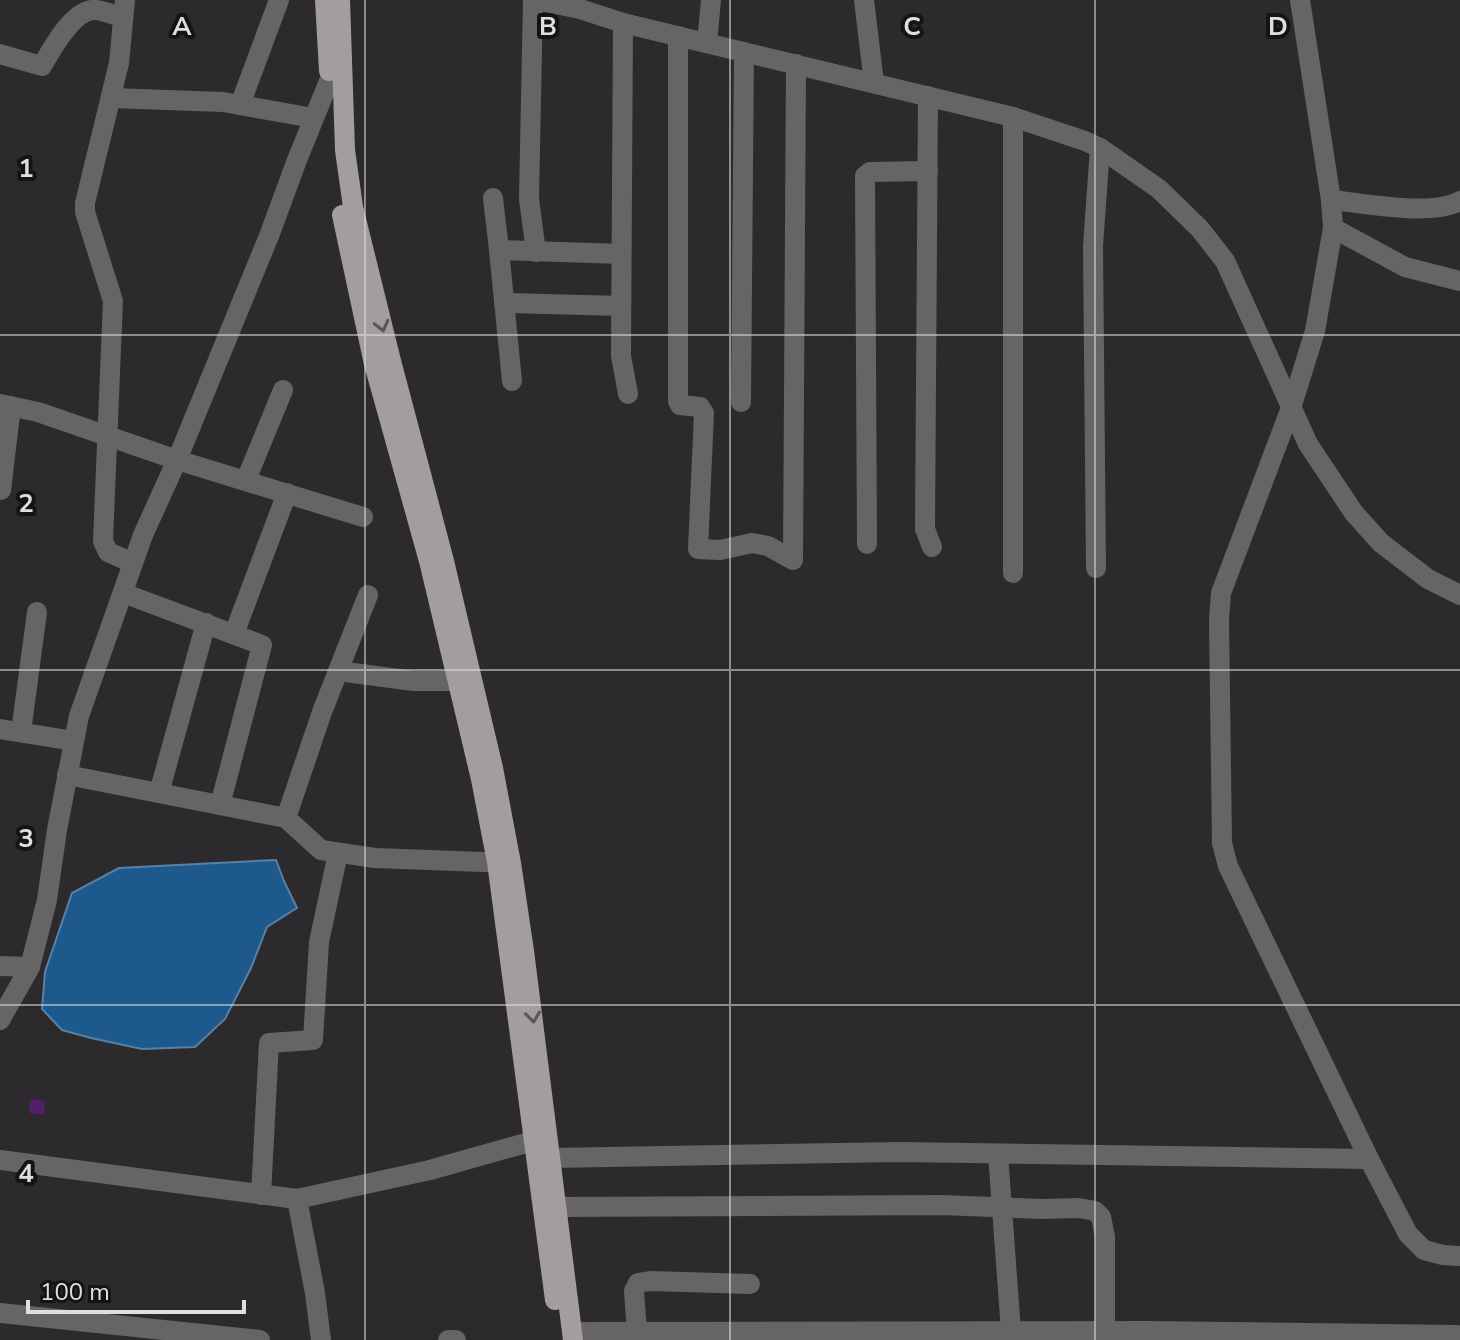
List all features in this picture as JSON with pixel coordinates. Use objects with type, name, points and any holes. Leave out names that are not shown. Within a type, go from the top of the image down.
[{"type":"main road","points":[[325,0],[334,152],[342,219],[374,364],[429,561],[504,862],[551,1158],[569,1337]]},
{"type":"main road","points":[[340,0],[345,150],[353,207],[448,576],[493,768],[533,1141],[569,1337]]},
{"type":"street","points":[[240,105],[279,0]]},
{"type":"street","points":[[536,252],[529,199],[534,0],[1013,117],[1085,141],[1159,189],[1200,229],[1225,261],[1308,444],[1354,513],[1381,543],[1428,579],[1460,595]]},
{"type":"street","points":[[707,43],[711,0]]},
{"type":"street","points":[[864,0],[874,83]]},
{"type":"street","points":[[1300,0],[1333,228],[1315,331],[1292,405],[1221,593],[1222,843],[1228,866],[1408,1234],[1431,1253],[1460,1256]]},
{"type":"street","points":[[0,54],[42,66],[59,35],[84,13],[94,9],[124,9],[119,63],[85,203],[87,220],[113,301],[103,541],[108,552],[133,563]]},
{"type":"street","points":[[623,23],[621,356],[628,394]]},
{"type":"street","points":[[678,36],[678,401],[680,405],[700,407],[704,413],[698,549],[720,550],[752,543],[768,546],[793,560],[796,64]]},
{"type":"street","points":[[0,1020],[30,967],[47,900],[79,716],[143,535],[269,236],[342,49]]},
{"type":"street","points":[[741,402],[744,52]]},
{"type":"street","points":[[928,96],[925,529],[932,547]]},
{"type":"street","points":[[111,98],[223,102],[313,118]]},
{"type":"street","points":[[1013,117],[1013,573]]},
{"type":"street","points":[[1096,568],[1093,246],[1100,148]]},
{"type":"street","points":[[867,544],[865,176],[870,172],[928,171]]},
{"type":"street","points":[[493,198],[512,381]]},
{"type":"street","points":[[1331,200],[1414,208],[1442,207],[1460,201]]},
{"type":"street","points":[[1333,228],[1405,267],[1460,281]]},
{"type":"street","points":[[499,250],[621,254]]},
{"type":"street","points":[[504,303],[621,306]]},
{"type":"street","points":[[246,480],[283,390]]},
{"type":"street","points":[[1,490],[6,405],[38,412],[177,460],[363,517]]},
{"type":"street","points":[[234,634],[287,493]]},
{"type":"street","points":[[123,593],[262,647],[220,805]]},
{"type":"street","points":[[286,818],[322,712],[368,595]]},
{"type":"street","points":[[21,732],[37,612]]},
{"type":"street","points":[[159,793],[206,623]]},
{"type":"street","points":[[338,671],[414,681],[458,681]]},
{"type":"street","points":[[0,729],[74,741]]},
{"type":"street","points":[[67,775],[286,818],[321,850],[375,858],[504,862]]},
{"type":"street","points":[[261,1195],[269,1043],[313,1040],[319,942],[338,853]]},
{"type":"street","points":[[0,966],[30,967]]},
{"type":"street","points":[[0,1160],[297,1199],[430,1170],[533,1141]]},
{"type":"street","points":[[551,1158],[900,1152],[1369,1159]]},
{"type":"street","points":[[998,1154],[1011,1331]]},
{"type":"street","points":[[297,1199],[321,1340]]},
{"type":"street","points":[[557,1207],[941,1205],[1095,1211],[1101,1217],[1105,1237],[1105,1331]]},
{"type":"street","points":[[637,1332],[634,1291],[638,1283],[750,1284]]},
{"type":"street","points":[[0,1313],[260,1340]]},
{"type":"street","points":[[569,1337],[637,1332],[810,1336],[1011,1331],[1248,1336],[1457,1335]]},
{"type":"street","points":[[448,1340],[456,1340]]},
{"type":"water","points":[[276,860],[297,908],[267,927],[251,968],[225,1019],[195,1047],[142,1049],[91,1038],[62,1030],[42,1009],[45,972],[72,893],[119,868]]},
{"type":"building","points":[[31,1099],[45,1101],[44,1115],[29,1113]]}]
